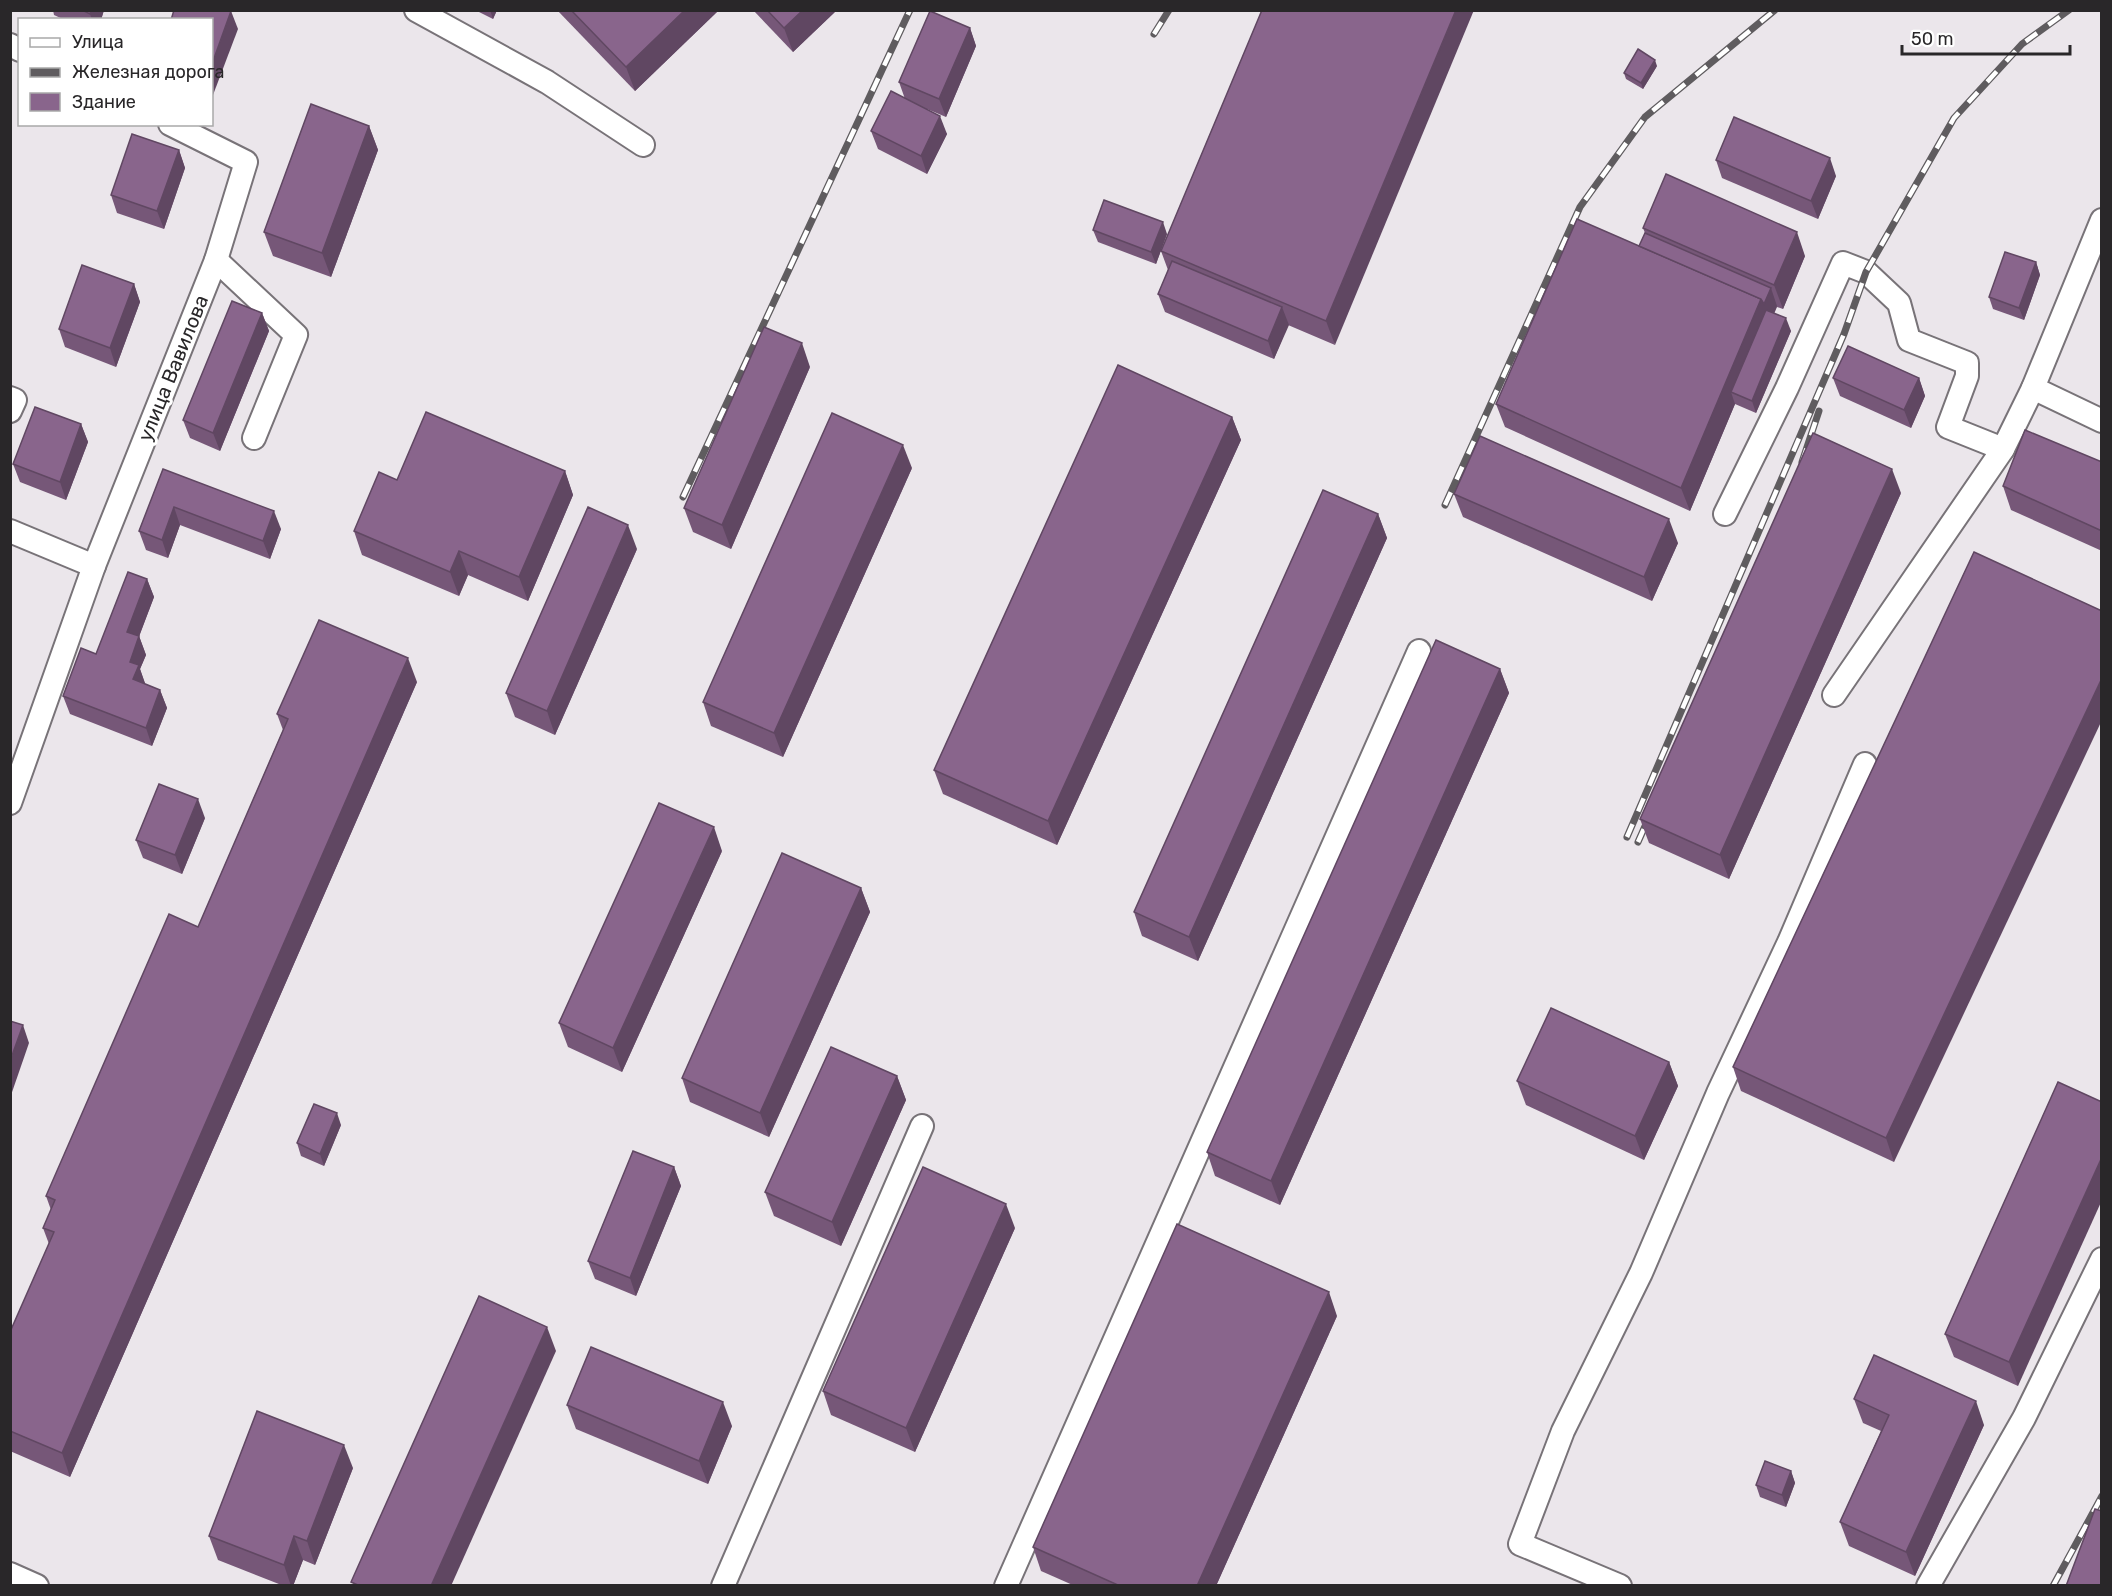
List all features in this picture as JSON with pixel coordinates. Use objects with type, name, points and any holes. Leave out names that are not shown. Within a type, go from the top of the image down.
[{"type":"street","points":[[416,10],[547,82],[643,145]]},
{"type":"street","name":"улица Вавилова","points":[[10,803],[94,566],[216,260],[246,162],[174,126]]},
{"type":"street","points":[[1834,695],[2003,449],[2033,388],[2102,220]]},
{"type":"street","points":[[216,260],[296,335],[254,438]]},
{"type":"street","points":[[1725,514],[1843,263],[1866,272],[1899,303],[1909,340],[1967,363],[1967,376],[1948,427],[2003,449]]},
{"type":"street","points":[[2033,388],[2102,421]]},
{"type":"street","points":[[10,398],[15,400],[10,411]]},
{"type":"street","points":[[10,531],[94,566]]},
{"type":"street","points":[[1006,1586],[1419,651]]},
{"type":"street","points":[[1620,1586],[1520,1544],[1563,1431],[1641,1273],[1718,1092],[1790,942],[1865,764]]},
{"type":"street","points":[[723,1586],[922,1126]]},
{"type":"street","points":[[1928,1586],[2024,1418],[2102,1259]]},
{"type":"street","points":[[10,1574],[37,1586]]},
{"type":"building","points":[[174,10],[231,11],[213,61],[213,18],[172,18]]},
{"type":"building","points":[[571,10],[685,10],[626,67]]},
{"type":"building","points":[[767,10],[803,10],[784,28]]},
{"type":"building","points":[[1262,10],[1456,10],[1326,321],[1161,251]]},
{"type":"building","points":[[930,11],[970,28],[939,99],[899,82]]},
{"type":"building","points":[[1638,49],[1655,60],[1641,83],[1624,73]]},
{"type":"building","points":[[891,91],[940,116],[921,156],[871,131]]},
{"type":"building","points":[[311,104],[369,126],[322,253],[264,232]]},
{"type":"building","points":[[1734,117],[1830,158],[1811,201],[1716,160]]},
{"type":"building","points":[[132,134],[179,150],[157,211],[111,195]]},
{"type":"building","points":[[1666,174],[1797,232],[1774,285],[1643,228]]},
{"type":"building","points":[[1104,200],[1163,222],[1151,252],[1093,230]]},
{"type":"building","points":[[1577,219],[1761,299],[1681,488],[1496,404]]},
{"type":"building","points":[[1645,233],[1771,288],[1764,304],[1761,299],[1639,246]]},
{"type":"building","points":[[2005,252],[2036,262],[2019,308],[1989,297]]},
{"type":"building","points":[[1172,261],[1282,307],[1268,341],[1158,294]]},
{"type":"building","points":[[82,265],[134,284],[110,348],[59,329]]},
{"type":"building","points":[[232,301],[262,313],[213,433],[183,420]]},
{"type":"building","points":[[1766,310],[1786,318],[1752,401],[1731,392]]},
{"type":"building","points":[[764,327],[802,343],[722,525],[684,508]]},
{"type":"building","points":[[1848,346],[1919,378],[1904,410],[1833,378]]},
{"type":"building","points":[[1118,365],[1232,417],[1048,821],[934,770]]},
{"type":"building","points":[[35,407],[81,424],[60,482],[13,464]]},
{"type":"building","points":[[426,412],[565,471],[519,577],[459,551],[450,572],[354,531],[379,472],[397,480]]},
{"type":"building","points":[[832,413],[903,445],[774,733],[703,702]]},
{"type":"building","points":[[2025,430],[2102,462],[2102,531],[2003,486]]},
{"type":"building","points":[[1813,433],[1892,469],[1720,855],[1640,819]]},
{"type":"building","points":[[1480,436],[1669,519],[1644,577],[1454,494]]},
{"type":"building","points":[[163,469],[274,511],[263,541],[174,507],[162,540],[139,531]]},
{"type":"building","points":[[1323,490],[1378,514],[1189,937],[1134,912]]},
{"type":"building","points":[[588,507],[628,525],[547,711],[506,693]]},
{"type":"building","points":[[1974,552],[2102,611],[2102,678],[1886,1138],[1733,1067]]},
{"type":"building","points":[[128,572],[147,579],[127,632],[139,636],[130,662],[139,665],[133,679],[160,690],[146,728],[63,696],[81,648],[96,654]]},
{"type":"building","points":[[319,620],[408,658],[62,1453],[10,1431],[10,1332],[54,1232],[43,1228],[55,1200],[46,1196],[169,914],[198,927],[288,719],[277,714]]},
{"type":"building","points":[[1436,640],[1500,669],[1271,1181],[1207,1152]]},
{"type":"building","points":[[159,784],[198,799],[175,855],[136,840]]},
{"type":"building","points":[[659,803],[714,827],[613,1048],[559,1023]]},
{"type":"building","points":[[782,853],[861,888],[760,1113],[682,1078]]},
{"type":"building","points":[[1551,1008],[1669,1062],[1635,1136],[1517,1081]]},
{"type":"building","points":[[10,1021],[23,1025],[10,1061]]},
{"type":"building","points":[[831,1047],[897,1076],[832,1222],[765,1192]]},
{"type":"building","points":[[2058,1082],[2102,1102],[2102,1157],[2009,1362],[1945,1334]]},
{"type":"building","points":[[314,1104],[337,1113],[320,1154],[297,1143]]},
{"type":"building","points":[[633,1151],[674,1167],[630,1278],[588,1261]]},
{"type":"building","points":[[923,1167],[1006,1204],[906,1428],[823,1391]]},
{"type":"building","points":[[1177,1224],[1329,1292],[1197,1586],[1120,1586],[1033,1547]]},
{"type":"building","points":[[479,1296],[547,1327],[431,1586],[360,1586],[351,1582]]},
{"type":"building","points":[[591,1347],[723,1402],[699,1461],[567,1405]]},
{"type":"building","points":[[1874,1355],[1976,1401],[1906,1552],[1840,1522],[1889,1415],[1854,1399]]},
{"type":"building","points":[[257,1411],[344,1445],[307,1541],[294,1536],[284,1565],[209,1536]]},
{"type":"building","points":[[1765,1461],[1791,1471],[1782,1495],[1756,1485]]},
{"type":"building","points":[[2095,1509],[2102,1511],[2102,1586],[2066,1586]]},
{"type":"railway","points":[[683,497],[910,10]]},
{"type":"railway","points":[[1154,34],[1169,10]]},
{"type":"railway","points":[[1445,505],[1580,207],[1645,117],[1775,10]]},
{"type":"railway","points":[[1627,837],[1844,334],[1866,272],[1954,118],[2022,44],[2069,10]]},
{"type":"railway","points":[[1802,462],[1819,411]]},
{"type":"railway","points":[[1638,842],[1650,815]]},
{"type":"railway","points":[[2053,1586],[2102,1496]]}]
